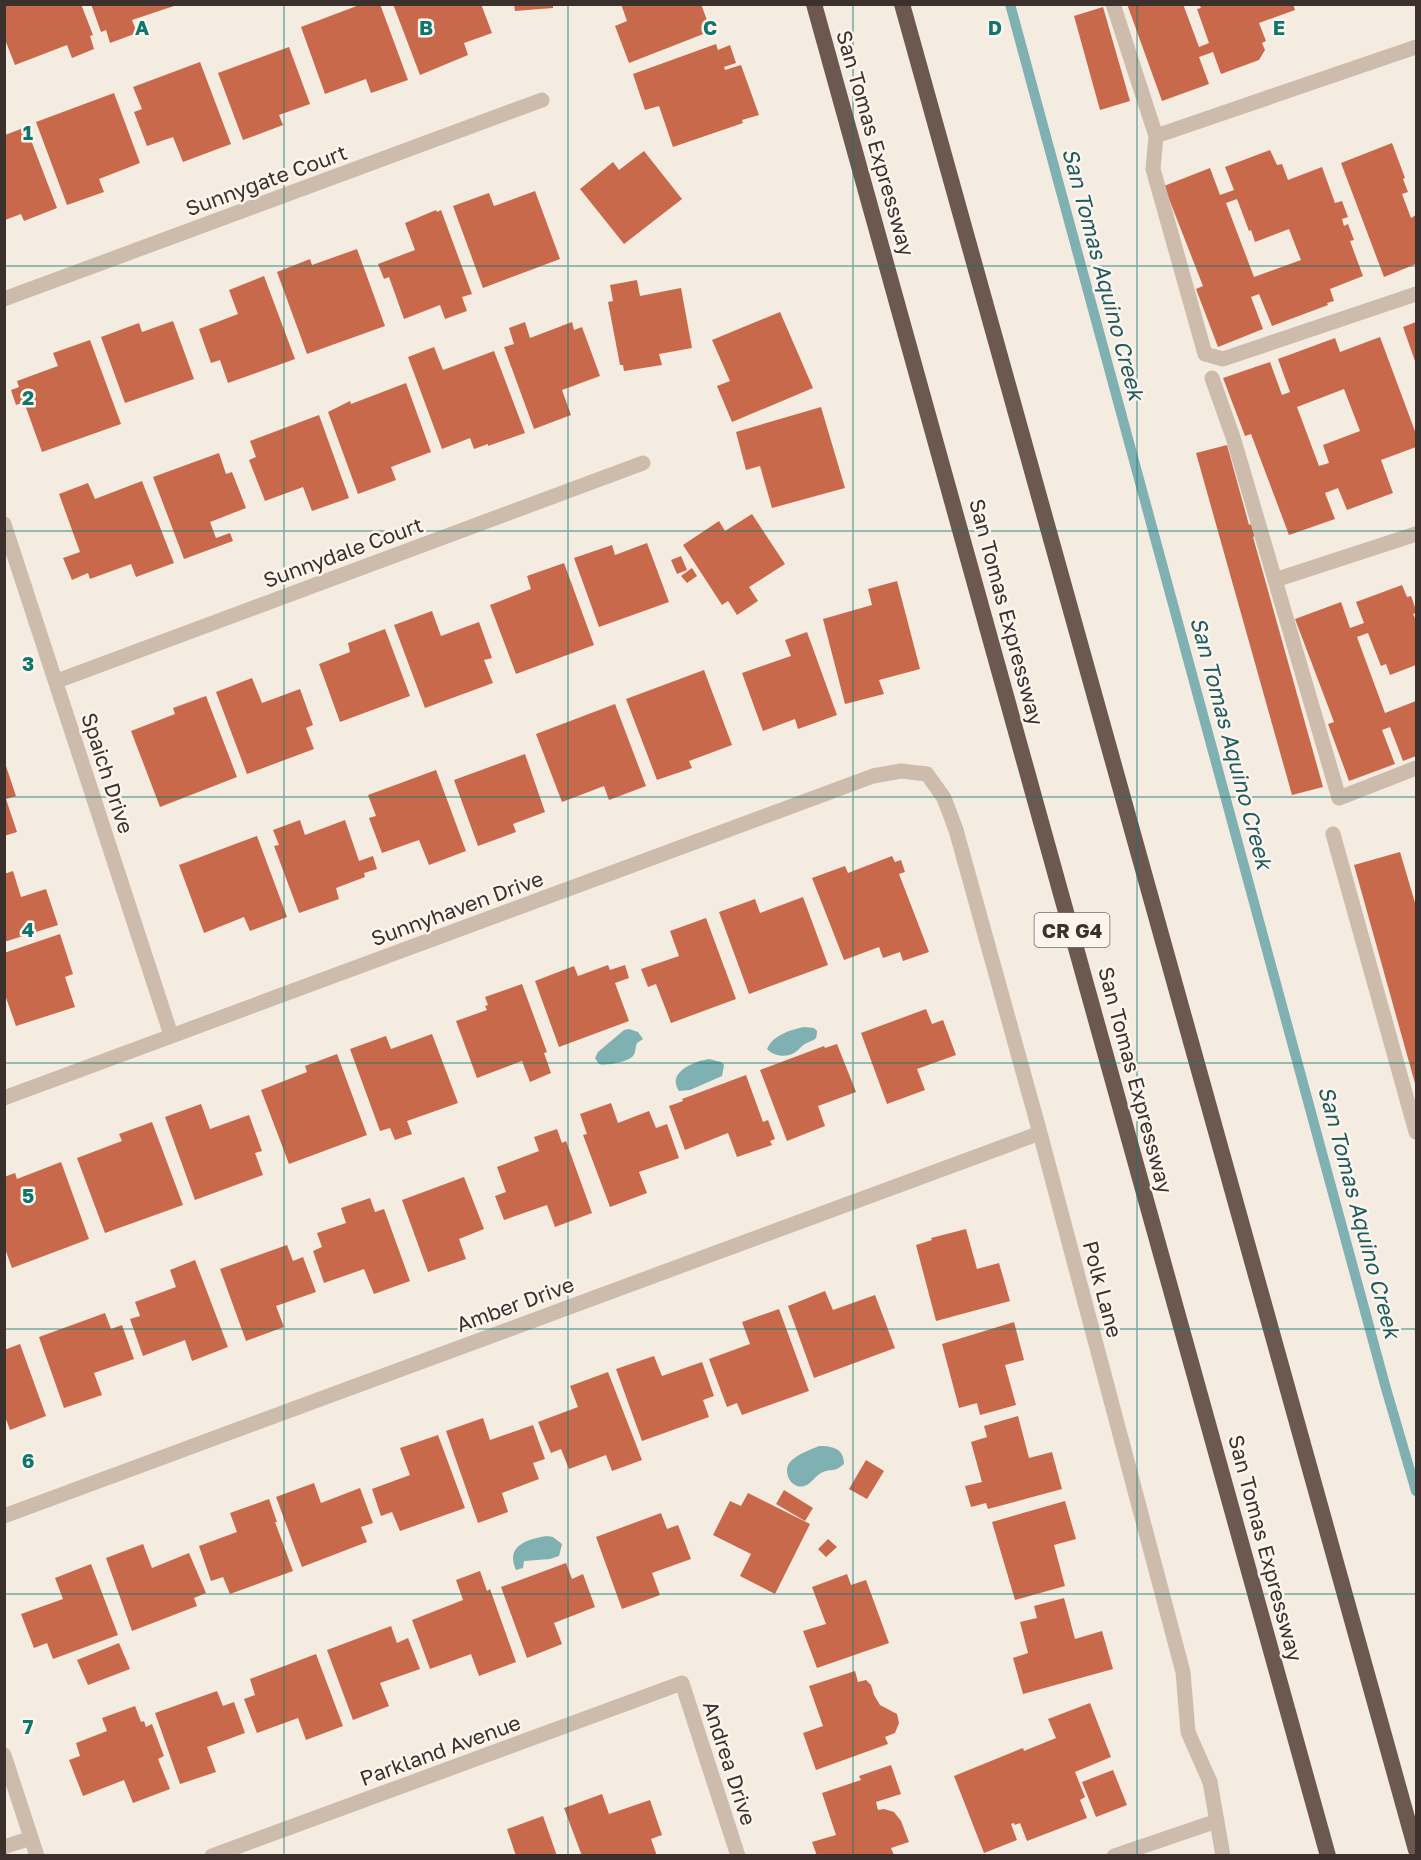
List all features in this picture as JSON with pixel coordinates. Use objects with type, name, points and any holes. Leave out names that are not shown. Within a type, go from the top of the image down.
[{"type":"highway","name":"San Tomas Expressway","points":[[814,4],[1328,1856]]},
{"type":"highway","points":[[902,4],[1416,1850]]},
{"type":"street","points":[[1113,4],[1156,136],[1153,169],[1205,354],[1223,359],[1416,294]]},
{"type":"street","points":[[1156,136],[1416,46]]},
{"type":"street","name":"Sunnygate Court","points":[[4,299],[542,100]]},
{"type":"street","points":[[1212,378],[1233,437],[1339,798],[1416,768]]},
{"type":"street","name":"Sunnydale Court","points":[[57,681],[643,464]]},
{"type":"street","name":"Spaich Drive","points":[[4,524],[171,1035]]},
{"type":"street","points":[[1275,580],[1416,534]]},
{"type":"street","name":"Sunnyhaven Drive","points":[[4,1098],[873,776],[901,771],[927,774]]},
{"type":"street","name":"Polk Lane","points":[[927,774],[944,798],[956,830],[1040,1132],[1183,1672],[1188,1732],[1210,1782],[1223,1856]]},
{"type":"street","points":[[1333,834],[1416,1132]]},
{"type":"street","name":"Amber Drive","points":[[4,1515],[1040,1132]]},
{"type":"street","name":"Parkland Avenue","points":[[212,1856],[682,1683]]},
{"type":"street","name":"Andrea Drive","points":[[682,1683],[738,1856]]},
{"type":"street","points":[[4,1755],[37,1856]]},
{"type":"street","points":[[1114,1856],[1217,1821]]},
{"type":"street","points":[[4,1847],[31,1838]]},
{"type":"water","points":[[804,1027],[814,1028],[817,1031],[816,1037],[794,1053],[780,1056],[767,1049],[778,1037]]},
{"type":"water","points":[[624,1030],[638,1032],[643,1039],[637,1043],[633,1056],[616,1063],[599,1064],[595,1058],[598,1052]]},
{"type":"water","points":[[709,1059],[724,1065],[722,1076],[690,1090],[679,1091],[676,1078],[679,1073],[690,1065]]},
{"type":"water","points":[[819,1446],[840,1451],[844,1464],[820,1473],[807,1485],[799,1486],[792,1483],[787,1475],[790,1462],[800,1454]]},
{"type":"water","points":[[553,1537],[562,1544],[559,1556],[524,1561],[523,1568],[516,1570],[513,1555],[516,1549],[532,1539]]},
{"type":"building","points":[[4,4],[81,4],[93,35],[90,36],[94,49],[72,58],[67,45],[15,65],[4,37]]},
{"type":"building","points":[[91,4],[177,5],[132,20],[137,33],[110,43],[106,30],[101,32]]},
{"type":"building","points":[[362,4],[380,4],[408,80],[371,93],[366,79],[325,94],[301,27]]},
{"type":"building","points":[[393,4],[481,4],[492,33],[464,43],[468,55],[420,75]]},
{"type":"building","points":[[514,4],[553,4],[553,8],[515,11]]},
{"type":"building","points":[[621,4],[701,4],[711,31],[629,63],[615,26],[627,21]]},
{"type":"building","points":[[1127,4],[1183,4],[1199,47],[1209,43],[1197,9],[1201,8],[1199,4],[1293,4],[1295,10],[1259,23],[1266,41],[1262,43],[1265,50],[1259,60],[1221,74],[1213,52],[1199,57],[1209,84],[1162,101]]},
{"type":"building","points":[[1103,7],[1130,101],[1100,110],[1074,16]]},
{"type":"building","points":[[716,44],[718,50],[730,45],[736,63],[724,67],[725,70],[741,65],[759,115],[742,120],[743,123],[673,147],[659,106],[645,110],[633,74]]},
{"type":"building","points":[[289,47],[310,104],[279,115],[283,125],[243,140],[218,73]]},
{"type":"building","points":[[200,62],[231,144],[183,162],[173,137],[147,146],[134,112],[142,109],[133,87]]},
{"type":"building","points":[[114,93],[140,163],[99,179],[104,192],[67,205],[36,122]]},
{"type":"building","points":[[26,127],[57,208],[24,221],[21,214],[5,220],[5,135]]},
{"type":"building","points":[[1392,143],[1408,192],[1402,194],[1411,218],[1416,215],[1416,264],[1384,277],[1341,163]]},
{"type":"building","points":[[1270,150],[1277,165],[1282,164],[1288,180],[1322,167],[1335,203],[1342,201],[1348,217],[1342,219],[1344,226],[1348,224],[1354,240],[1350,241],[1363,276],[1330,289],[1334,301],[1327,303],[1328,305],[1272,326],[1259,294],[1251,297],[1263,329],[1218,347],[1196,289],[1203,286],[1164,186],[1210,168],[1220,195],[1234,190],[1225,167]],"holes":[[[1237,199],[1249,231],[1251,230],[1255,242],[1289,229],[1301,260],[1254,277],[1226,203]]]},
{"type":"building","points":[[644,151],[682,199],[624,244],[580,189],[613,162],[619,170]]},
{"type":"building","points":[[535,191],[560,259],[483,288],[453,206],[489,193],[494,206]]},
{"type":"building","points":[[436,210],[437,212],[441,210],[472,294],[462,297],[467,311],[445,319],[440,305],[404,319],[389,277],[384,279],[378,264],[415,250],[405,223]]},
{"type":"building","points":[[357,249],[385,326],[307,354],[277,272],[310,259],[312,265]]},
{"type":"building","points":[[264,276],[295,359],[228,383],[220,360],[211,363],[199,329],[238,314],[229,290]]},
{"type":"building","points":[[637,280],[640,296],[681,288],[692,348],[659,354],[662,365],[624,371],[623,365],[620,365],[608,302],[613,301],[610,285]]},
{"type":"building","points":[[780,312],[813,388],[732,422],[717,386],[730,381],[712,340]]},
{"type":"building","points":[[173,321],[194,379],[125,403],[101,337],[139,323],[142,332]]},
{"type":"building","points":[[525,322],[530,338],[572,322],[574,330],[582,327],[600,376],[562,390],[571,415],[534,429],[504,347],[514,344],[509,328]]},
{"type":"building","points":[[1416,322],[1416,364],[1403,327]]},
{"type":"building","points":[[1380,337],[1416,434],[1416,447],[1381,460],[1393,493],[1347,510],[1338,488],[1325,493],[1335,519],[1289,535],[1251,434],[1245,436],[1223,378],[1270,362],[1282,395],[1290,392],[1278,359],[1335,338],[1340,352]],"holes":[[[1344,389],[1360,431],[1323,445],[1329,463],[1319,466],[1297,407]]]},
{"type":"building","points":[[90,340],[121,424],[42,452],[24,402],[16,405],[11,390],[19,387],[17,381],[58,366],[53,353]]},
{"type":"building","points":[[434,347],[443,370],[494,351],[525,433],[474,449],[470,438],[442,449],[408,357]]},
{"type":"building","points":[[406,383],[431,452],[391,467],[396,480],[358,494],[328,412],[350,401],[351,404]]},
{"type":"building","points":[[821,407],[845,488],[772,508],[760,466],[746,470],[736,432]]},
{"type":"building","points":[[319,415],[349,498],[312,511],[303,487],[265,501],[249,460],[256,457],[250,441]]},
{"type":"building","points":[[1227,445],[1249,525],[1251,524],[1255,536],[1253,537],[1323,787],[1292,795],[1196,453]]},
{"type":"building","points":[[219,453],[226,474],[232,472],[246,508],[210,522],[216,538],[230,533],[233,541],[184,559],[153,477]]},
{"type":"building","points":[[142,481],[174,563],[136,577],[131,564],[90,579],[88,573],[72,580],[63,558],[80,552],[59,494],[88,483],[95,499]]},
{"type":"building","points":[[752,514],[785,564],[749,587],[758,601],[737,615],[728,601],[722,605],[683,545],[719,521],[725,531]]},
{"type":"building","points":[[647,543],[669,602],[599,627],[574,558],[612,545],[615,555]]},
{"type":"building","points":[[681,556],[687,570],[677,574],[671,560]]},
{"type":"building","points":[[564,563],[594,645],[516,674],[490,605],[531,589],[527,576]]},
{"type":"building","points":[[692,568],[697,576],[687,583],[681,576]]},
{"type":"building","points":[[897,581],[920,669],[879,680],[884,694],[845,704],[823,619],[872,605],[868,589]]},
{"type":"building","points":[[1402,585],[1407,597],[1411,596],[1416,610],[1413,614],[1416,617],[1416,665],[1390,675],[1386,664],[1381,666],[1368,633],[1357,637],[1385,713],[1416,701],[1416,756],[1403,761],[1390,727],[1382,730],[1395,764],[1349,781],[1328,724],[1334,722],[1295,619],[1341,602],[1350,628],[1364,623],[1356,602]]},
{"type":"building","points":[[432,611],[441,636],[479,622],[492,658],[484,660],[493,683],[425,708],[394,625]]},
{"type":"building","points":[[385,629],[410,696],[340,722],[319,664],[350,652],[348,643]]},
{"type":"building","points":[[807,632],[837,715],[798,729],[795,719],[763,731],[742,673],[791,656],[785,640]]},
{"type":"building","points":[[704,670],[732,745],[689,761],[692,768],[657,780],[626,699]]},
{"type":"building","points":[[252,678],[262,703],[300,689],[313,725],[306,728],[314,749],[247,774],[216,692]]},
{"type":"building","points":[[206,696],[237,777],[160,807],[131,731],[175,714],[173,708]]},
{"type":"building","points":[[615,704],[646,786],[609,800],[604,786],[562,802],[536,734]]},
{"type":"building","points":[[525,754],[545,812],[513,824],[516,832],[478,846],[454,780]]},
{"type":"building","points":[[5,763],[16,796],[6,799],[17,832],[4,836]]},
{"type":"building","points":[[436,770],[466,851],[429,865],[419,840],[382,853],[369,818],[376,816],[368,795]]},
{"type":"building","points":[[300,820],[305,835],[345,820],[359,861],[373,856],[377,869],[364,873],[365,877],[336,888],[339,899],[299,913],[274,846],[279,845],[273,830]]},
{"type":"building","points":[[257,836],[287,917],[250,931],[244,917],[204,933],[179,865]]},
{"type":"building","points":[[1400,852],[1416,906],[1416,1087],[1354,865]]},
{"type":"building","points":[[892,856],[895,862],[901,860],[905,872],[899,874],[929,952],[903,961],[900,952],[883,958],[879,947],[844,960],[812,878],[845,866],[848,873]]},
{"type":"building","points":[[13,871],[21,897],[46,889],[58,925],[4,942],[4,874]]},
{"type":"building","points":[[803,897],[828,965],[749,994],[719,912],[755,899],[760,913]]},
{"type":"building","points":[[706,918],[736,999],[671,1023],[656,984],[648,987],[641,969],[679,956],[670,931]]},
{"type":"building","points":[[60,934],[73,974],[65,977],[75,1007],[16,1026],[4,992],[4,953]]},
{"type":"building","points":[[608,965],[610,970],[625,965],[629,978],[615,983],[629,1021],[559,1047],[535,981],[574,966],[578,976]]},
{"type":"building","points":[[522,984],[547,1052],[544,1053],[551,1073],[530,1082],[522,1061],[477,1078],[456,1021],[487,1010],[485,997]]},
{"type":"building","points":[[926,1009],[932,1024],[943,1020],[956,1055],[917,1069],[925,1090],[887,1104],[861,1033]]},
{"type":"building","points":[[432,1034],[458,1103],[407,1121],[412,1134],[395,1140],[390,1128],[380,1131],[350,1049],[386,1036],[391,1049]]},
{"type":"building","points":[[837,1044],[856,1092],[818,1106],[825,1126],[787,1141],[760,1070],[824,1046],[825,1048]]},
{"type":"building","points":[[337,1054],[367,1135],[289,1164],[261,1090],[307,1072],[305,1066]]},
{"type":"building","points":[[746,1075],[763,1122],[768,1120],[775,1139],[770,1141],[772,1145],[737,1157],[728,1133],[685,1150],[669,1106]]},
{"type":"building","points":[[611,1103],[618,1123],[649,1111],[656,1128],[667,1124],[679,1158],[639,1172],[647,1193],[610,1207],[583,1135],[587,1134],[580,1114]]},
{"type":"building","points":[[201,1104],[210,1129],[249,1115],[262,1151],[255,1153],[263,1175],[195,1200],[165,1117]]},
{"type":"building","points":[[152,1122],[183,1205],[105,1233],[77,1158],[122,1141],[119,1134]]},
{"type":"building","points":[[557,1129],[562,1143],[566,1141],[592,1213],[555,1227],[547,1205],[504,1220],[495,1196],[506,1192],[497,1167],[539,1151],[534,1137]]},
{"type":"building","points":[[61,1162],[89,1239],[12,1268],[4,1246],[4,1177],[15,1173],[17,1179]]},
{"type":"building","points":[[464,1177],[484,1229],[459,1239],[466,1259],[428,1272],[402,1200]]},
{"type":"building","points":[[370,1198],[375,1212],[384,1209],[410,1281],[374,1294],[364,1269],[324,1283],[313,1251],[322,1247],[317,1233],[346,1223],[341,1208]]},
{"type":"building","points":[[966,1229],[977,1269],[999,1263],[1010,1301],[936,1321],[916,1245],[932,1240],[931,1238]]},
{"type":"building","points":[[287,1245],[293,1261],[303,1257],[316,1292],[276,1306],[284,1327],[246,1341],[220,1269]]},
{"type":"building","points":[[195,1260],[228,1347],[192,1361],[185,1340],[143,1356],[130,1319],[140,1316],[135,1302],[176,1287],[170,1270]]},
{"type":"building","points":[[825,1291],[833,1310],[875,1295],[895,1348],[814,1378],[788,1306]]},
{"type":"building","points":[[779,1309],[809,1391],[742,1415],[737,1403],[727,1407],[709,1359],[750,1344],[742,1322]]},
{"type":"building","points":[[105,1313],[111,1329],[122,1325],[134,1359],[94,1373],[102,1395],[64,1408],[39,1337]]},
{"type":"building","points":[[1014,1322],[1024,1360],[1005,1365],[1016,1405],[980,1415],[977,1403],[959,1408],[942,1344]]},
{"type":"building","points":[[20,1344],[46,1416],[10,1430],[4,1414],[4,1350]]},
{"type":"building","points":[[654,1356],[662,1376],[702,1362],[714,1396],[703,1400],[709,1417],[642,1441],[616,1369]]},
{"type":"building","points":[[608,1372],[642,1460],[612,1471],[606,1455],[569,1469],[561,1449],[551,1453],[538,1422],[578,1407],[570,1386]]},
{"type":"building","points":[[1018,1416],[1029,1458],[1052,1452],[1062,1489],[988,1509],[986,1503],[971,1507],[965,1486],[982,1482],[971,1442],[987,1437],[984,1426]]},
{"type":"building","points":[[483,1418],[490,1440],[533,1425],[545,1459],[533,1463],[539,1479],[502,1493],[508,1512],[478,1523],[446,1431]]},
{"type":"building","points":[[438,1435],[465,1508],[400,1531],[392,1512],[381,1516],[372,1489],[410,1475],[400,1448]]},
{"type":"building","points":[[866,1460],[884,1471],[867,1499],[849,1489]]},
{"type":"building","points":[[314,1483],[321,1503],[360,1488],[373,1523],[361,1527],[367,1542],[302,1567],[276,1497]]},
{"type":"building","points":[[784,1490],[813,1508],[805,1521],[776,1504]]},
{"type":"building","points":[[748,1493],[810,1524],[775,1594],[740,1576],[751,1554],[713,1535],[730,1501],[741,1506]]},
{"type":"building","points":[[269,1499],[293,1571],[230,1594],[223,1577],[211,1581],[199,1546],[237,1532],[230,1513]]},
{"type":"building","points":[[1065,1501],[1076,1539],[1054,1545],[1065,1586],[1015,1600],[992,1522]]},
{"type":"building","points":[[661,1513],[667,1529],[678,1525],[691,1559],[652,1573],[660,1595],[622,1609],[596,1537]]},
{"type":"building","points":[[828,1539],[837,1547],[826,1557],[818,1549]]},
{"type":"building","points":[[143,1544],[152,1568],[189,1553],[206,1593],[194,1598],[197,1606],[132,1631],[106,1558]]},
{"type":"building","points":[[566,1563],[572,1579],[583,1574],[595,1607],[554,1623],[562,1644],[527,1658],[501,1587]]},
{"type":"building","points":[[91,1564],[118,1635],[53,1659],[47,1643],[34,1648],[21,1614],[63,1599],[55,1578]]},
{"type":"building","points":[[480,1571],[487,1591],[490,1589],[516,1662],[479,1676],[471,1654],[430,1669],[412,1620],[463,1600],[456,1580]]},
{"type":"building","points":[[847,1574],[851,1585],[866,1580],[889,1643],[817,1668],[803,1631],[826,1624],[812,1587]]},
{"type":"building","points":[[1064,1598],[1075,1639],[1102,1631],[1113,1669],[1023,1694],[1013,1658],[1028,1653],[1020,1622],[1037,1618],[1034,1606]]},
{"type":"building","points":[[391,1626],[397,1643],[408,1638],[420,1669],[380,1683],[389,1706],[353,1720],[327,1650]]},
{"type":"building","points":[[119,1643],[130,1669],[88,1685],[77,1660]]},
{"type":"building","points":[[316,1654],[343,1726],[306,1740],[298,1718],[257,1733],[244,1699],[255,1695],[250,1679]]},
{"type":"building","points":[[855,1671],[858,1682],[866,1680],[871,1685],[880,1705],[897,1714],[899,1723],[895,1733],[885,1737],[888,1744],[816,1770],[803,1733],[823,1726],[809,1686]]},
{"type":"building","points":[[217,1691],[223,1706],[234,1702],[245,1733],[207,1747],[216,1772],[180,1784],[155,1713]]},
{"type":"building","points":[[1090,1703],[1111,1757],[1075,1772],[1085,1797],[1080,1800],[1087,1818],[1027,1841],[1020,1823],[1011,1824],[1017,1840],[984,1853],[954,1776],[1023,1748],[1024,1751],[1056,1738],[1048,1719]]},
{"type":"building","points":[[135,1706],[141,1722],[144,1721],[146,1727],[152,1724],[164,1756],[158,1759],[170,1789],[133,1803],[124,1780],[83,1796],[69,1760],[80,1756],[76,1743],[107,1731],[102,1718]]},
{"type":"building","points":[[891,1765],[901,1794],[876,1802],[878,1810],[894,1812],[901,1821],[909,1842],[891,1848],[894,1855],[891,1856],[817,1856],[812,1842],[836,1835],[822,1793],[861,1780],[859,1776]]},
{"type":"building","points":[[1113,1770],[1127,1805],[1096,1817],[1082,1782]]},
{"type":"building","points":[[602,1794],[609,1814],[650,1800],[662,1835],[651,1839],[657,1856],[582,1856],[564,1808]]},
{"type":"building","points":[[543,1816],[557,1856],[516,1856],[507,1829]]},
{"type":"waterway","name":"San Tomas Aquino Creek","points":[[1010,4],[1385,1385],[1416,1491]]}]
